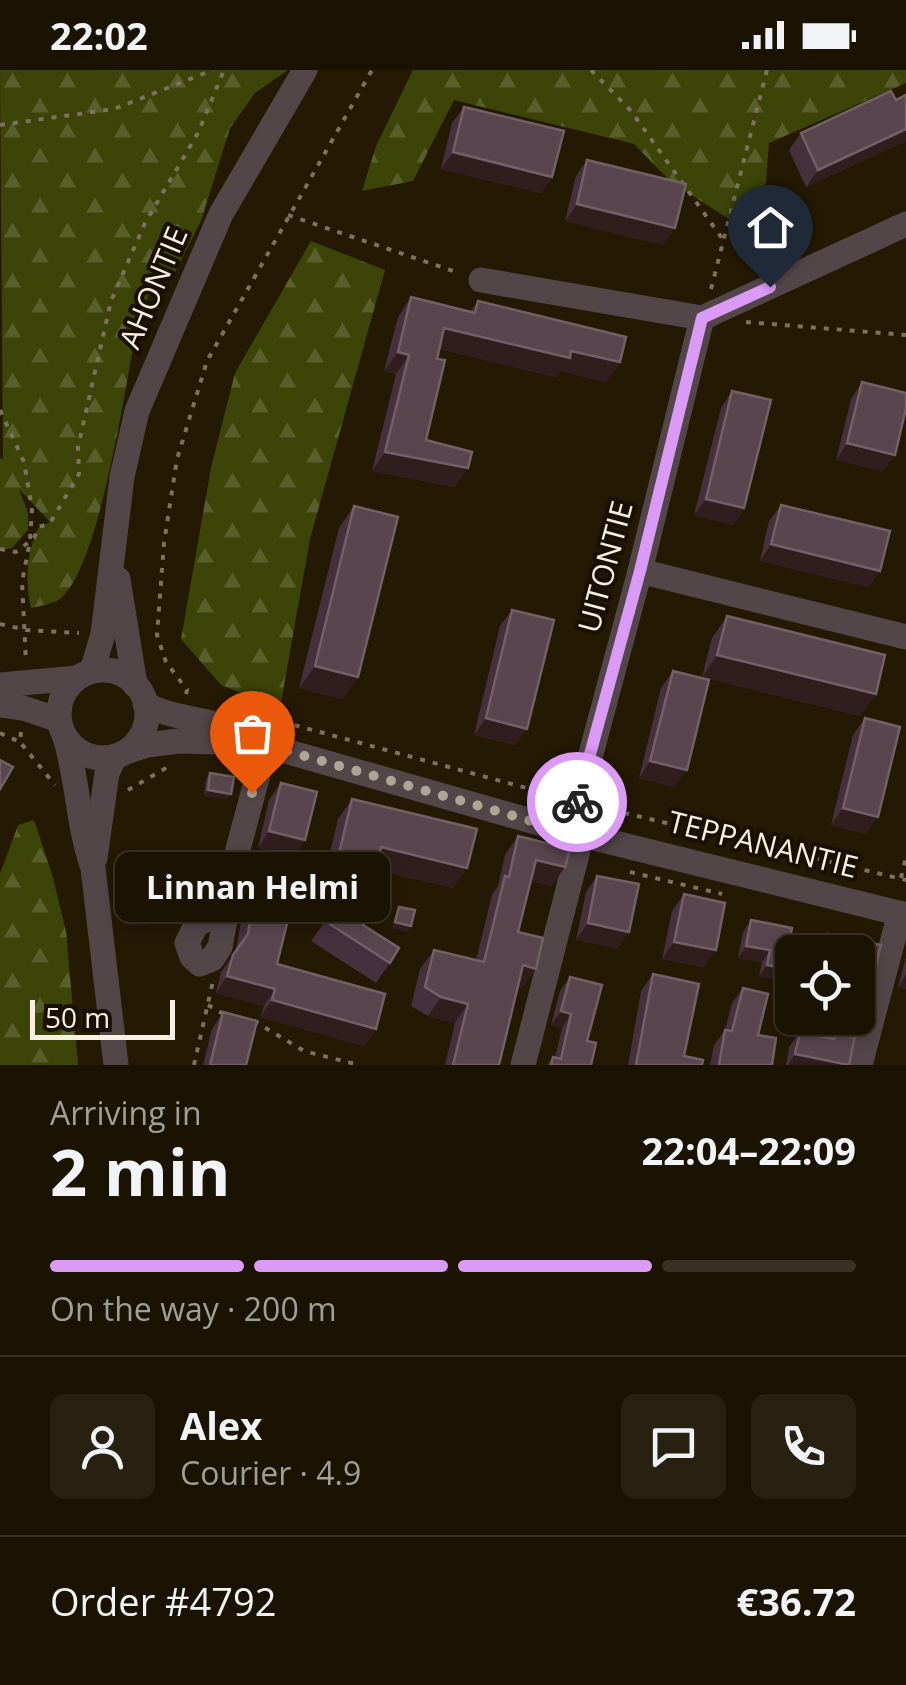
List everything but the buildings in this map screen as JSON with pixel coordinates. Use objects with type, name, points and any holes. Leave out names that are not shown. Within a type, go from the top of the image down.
[{"type":"street","name":"AHONTIE","points":[[140,694],[115,635],[114,549],[122,477],[137,411],[221,214],[305,70]]},
{"type":"street","points":[[481,280],[702,318],[906,224]]},
{"type":"street","name":"UITONTIE","points":[[523,1065],[576,833],[578,801],[702,318]]},
{"type":"street","points":[[640,571],[906,638]]},
{"type":"street","name":"AHONTIE","points":[[84,674],[115,635]]},
{"type":"street","points":[[0,685],[111,670],[122,674],[140,694],[146,724],[141,736],[119,755],[108,773],[93,868]]},
{"type":"street","points":[[84,674],[62,696],[62,728],[72,761],[85,846],[93,868],[116,1065]]},
{"type":"street","name":"TEPPANANTIE","points":[[140,694],[181,730],[261,744],[576,833],[903,914]]},
{"type":"street","points":[[0,705],[23,708],[62,728],[83,754],[95,758],[119,755]]},
{"type":"street","name":"TEPPANANTIE","points":[[119,755],[181,730]]},
{"type":"street","points":[[220,947],[261,744]]},
{"type":"street","points":[[860,1065],[903,914]]},
{"type":"path","points":[[0,125],[114,109],[213,70]]},
{"type":"path","points":[[0,550],[16,552],[39,527],[50,523],[79,474],[78,447],[111,301],[146,223],[198,133],[224,70]]},
{"type":"path","points":[[199,696],[187,690],[166,662],[157,634],[164,543],[177,459],[207,361],[372,70]]},
{"type":"path","points":[[592,70],[630,111],[724,241]]},
{"type":"path","points":[[702,318],[768,70]]},
{"type":"path","points":[[288,215],[481,280]]},
{"type":"path","points":[[740,322],[906,335]]},
{"type":"path","points":[[0,410],[24,462],[32,508],[22,582],[26,630]]},
{"type":"path","points":[[0,624],[26,630],[157,634]]},
{"type":"path","points":[[123,793],[176,762],[187,690]]},
{"type":"path","points":[[246,712],[640,819],[903,879],[906,857]]},
{"type":"path","points":[[0,733],[20,742]]},
{"type":"path","points":[[194,1065],[220,947]]},
{"type":"path","points":[[208,1005],[222,1014],[254,1021],[304,1051],[359,1065]]},
{"type":"green space","points":[[0,70],[288,70],[255,93],[230,128],[201,221],[174,274],[153,287],[139,316],[110,467],[88,549],[75,580],[60,599],[31,608],[29,557],[39,527],[50,522],[19,489],[28,513],[28,530],[12,548],[0,550]]},
{"type":"green space","points":[[413,70],[906,70],[906,83],[769,143],[765,195],[743,228],[671,182],[634,144],[454,100],[413,181],[362,191],[376,146]]},
{"type":"green space","points":[[311,241],[385,270],[310,539],[280,708],[221,685],[181,639],[211,468],[235,373]]},
{"type":"green space","points":[[34,820],[66,931],[78,1065],[0,1065],[0,874],[18,825]]},
{"type":"way so far","points":[[252,793],[266,745],[570,832],[577,802]]},
{"type":"place","name":"Linnan Helmi","points":[[252,793]]},
{"type":"route","points":[[577,802],[640,571],[702,318],[770,287]]}]
